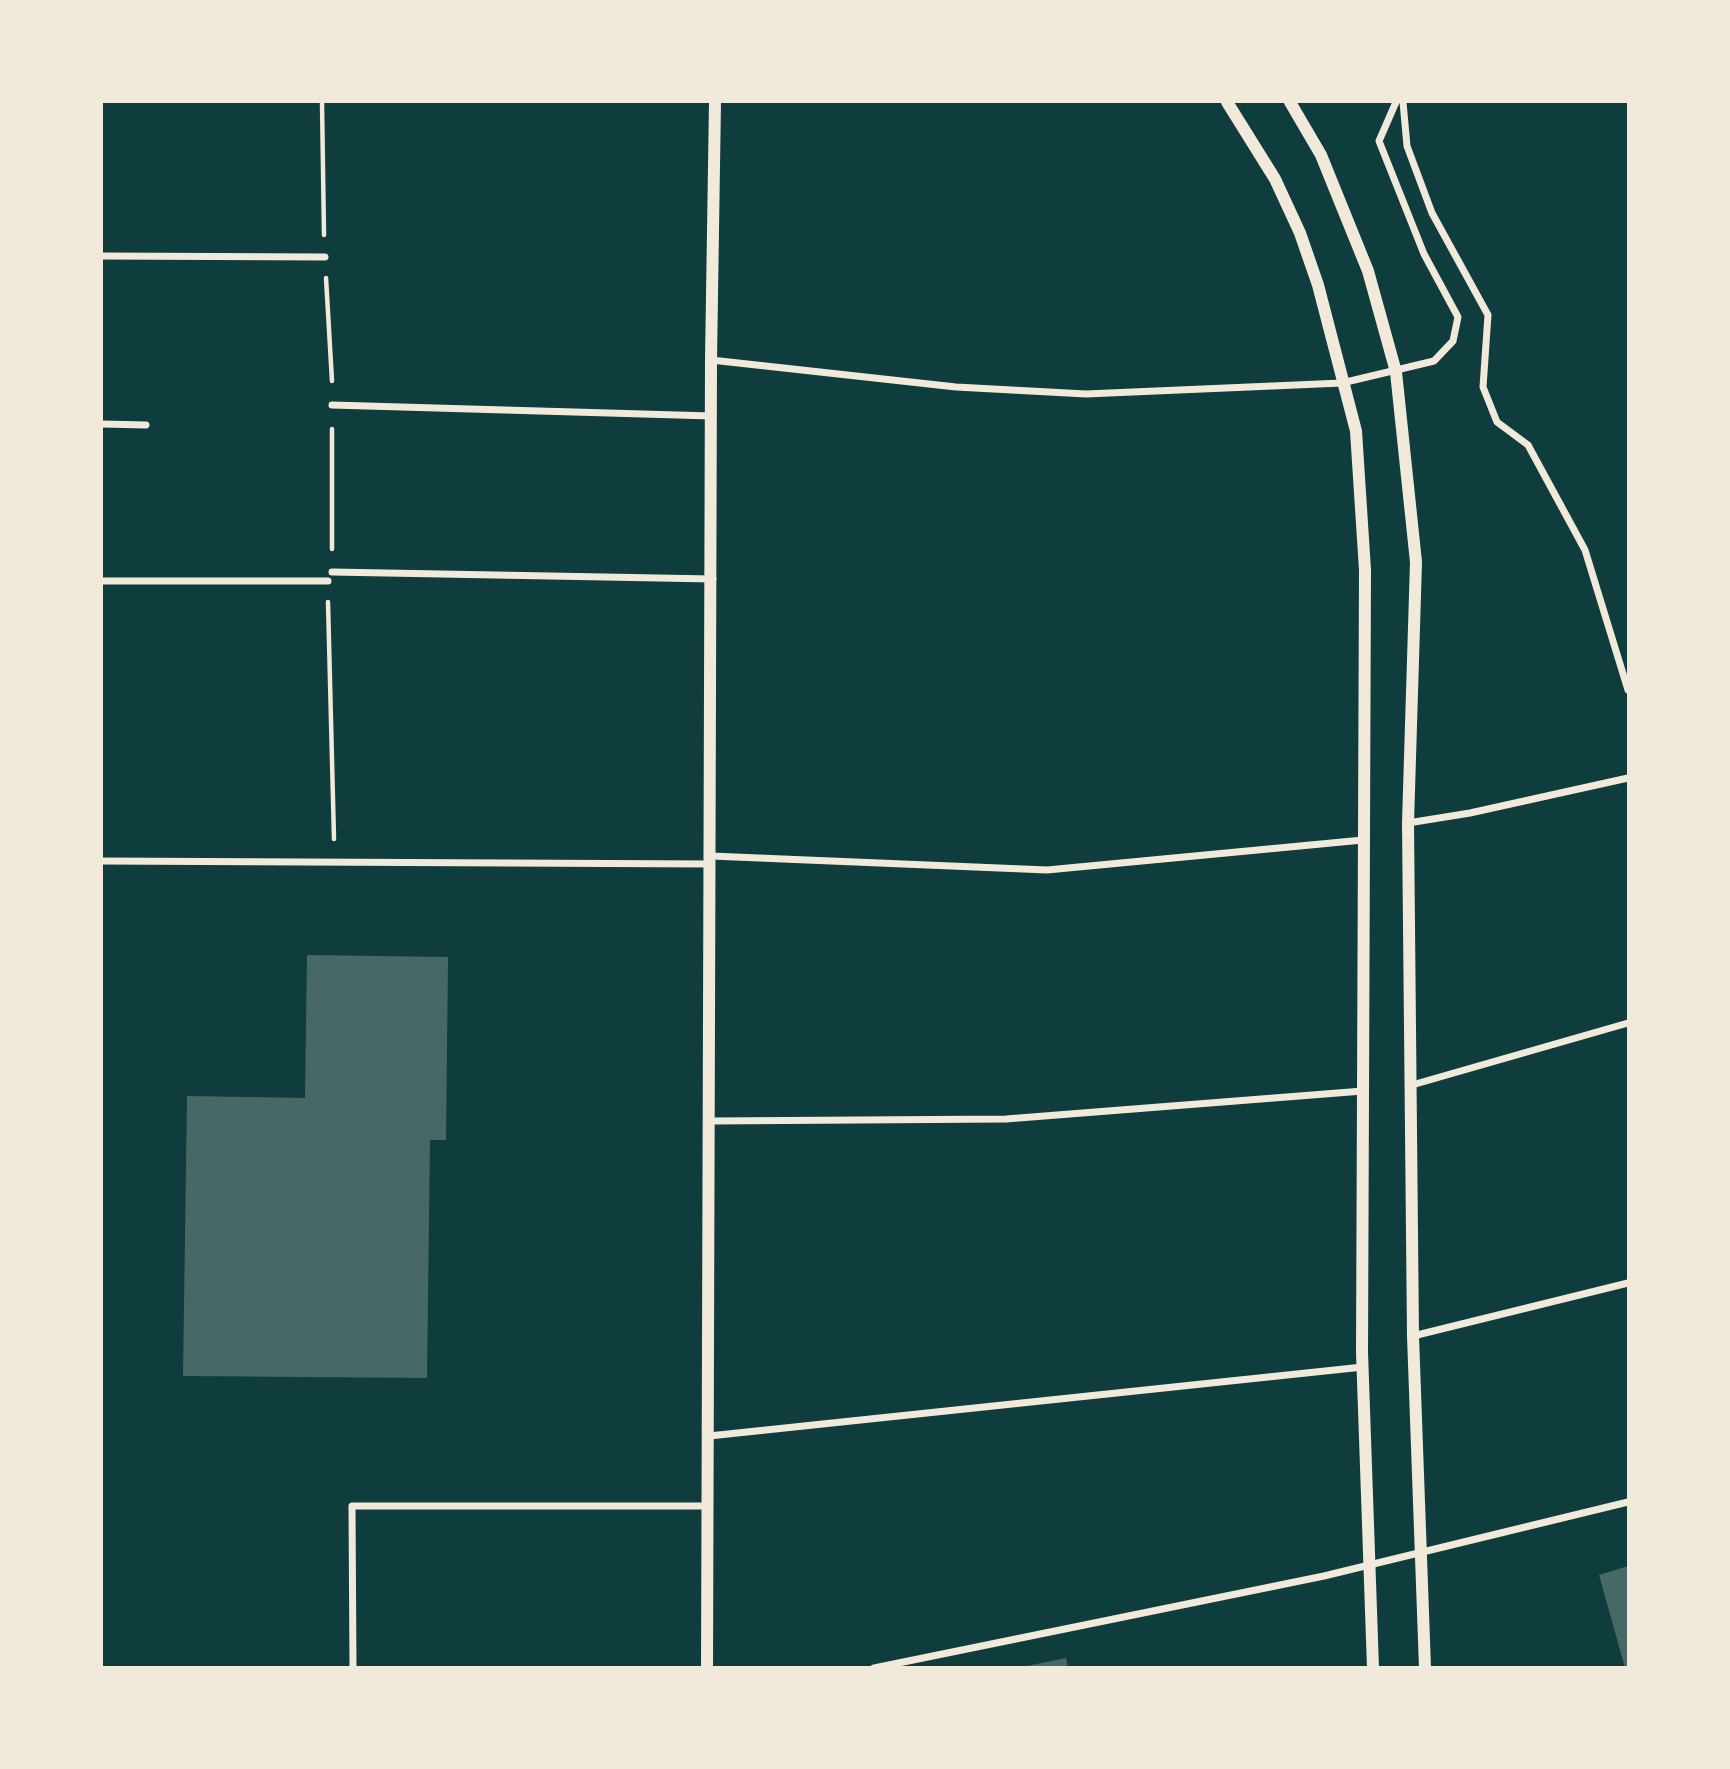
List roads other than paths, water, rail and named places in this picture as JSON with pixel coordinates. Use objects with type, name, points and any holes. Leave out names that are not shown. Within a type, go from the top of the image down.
[{"type":"street","points":[[707,1668],[713,579],[711,360],[715,102]]},
{"type":"street","points":[[1227,102],[1275,180],[1300,233],[1318,285],[1356,431],[1365,570],[1363,1367],[1373,1668]]},
{"type":"street","points":[[1290,102],[1321,155],[1368,271],[1396,372],[1416,562],[1408,823],[1413,1336],[1425,1668]]},
{"type":"street","points":[[711,360],[956,387],[1086,394],[1342,383],[1434,361],[1453,341],[1458,317],[1423,254],[1379,141],[1396,102]]},
{"type":"street","points":[[1403,102],[1408,146],[1432,213],[1488,315],[1483,387],[1497,422],[1528,445],[1585,550],[1629,690]]},
{"type":"street","points":[[102,256],[325,257]]},
{"type":"street","points":[[332,405],[712,416]]},
{"type":"street","points":[[102,424],[146,425]]},
{"type":"street","points":[[332,572],[713,579]]},
{"type":"street","points":[[102,581],[328,582]]},
{"type":"street","points":[[1408,823],[1471,813],[1629,778]]},
{"type":"street","points":[[102,861],[335,864],[711,860],[1047,870],[1363,840]]},
{"type":"street","points":[[1412,1085],[1629,1023]]},
{"type":"street","points":[[711,1121],[1006,1119],[1363,1091]]},
{"type":"street","points":[[1413,1336],[1629,1283]]},
{"type":"street","points":[[709,1436],[1363,1367]]},
{"type":"street","points":[[874,1668],[1370,1565],[1629,1502]]},
{"type":"street","points":[[353,1668],[352,1506],[709,1506]]}]
